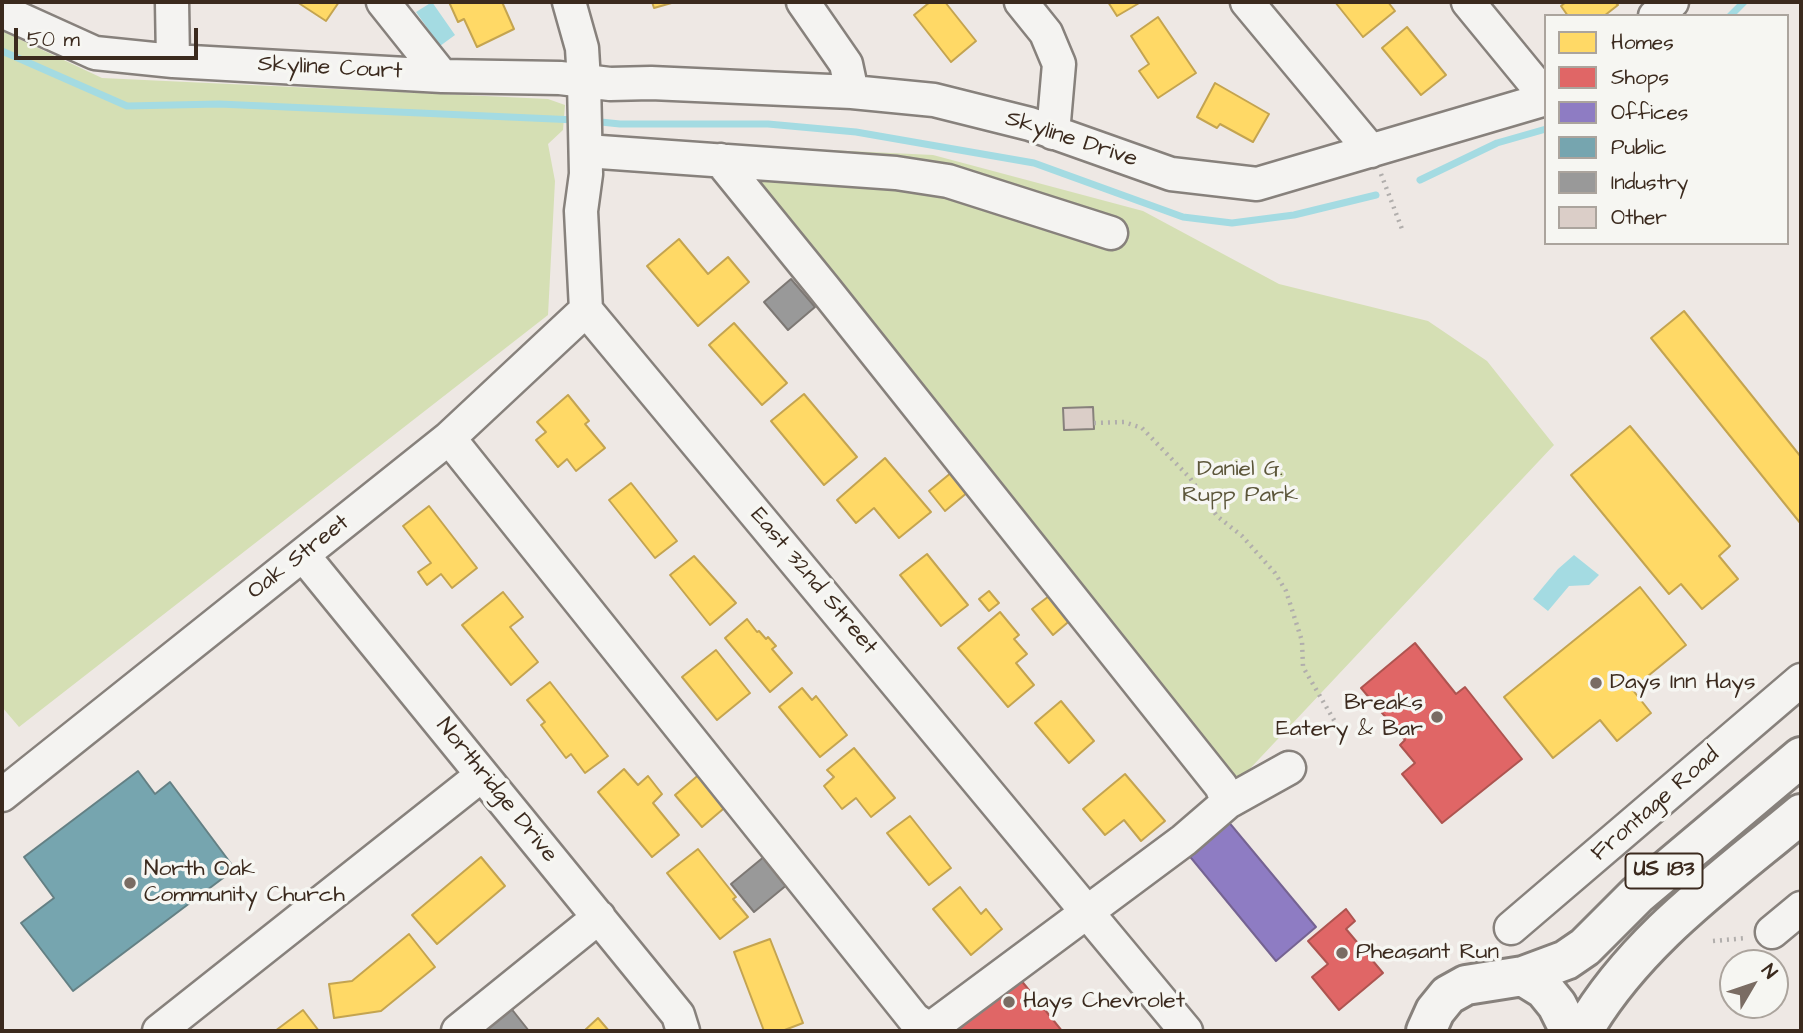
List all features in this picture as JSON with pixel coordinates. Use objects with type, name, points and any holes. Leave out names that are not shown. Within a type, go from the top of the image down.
[{"type":"main road","name":"US 183","points":[[1523,976],[1566,960],[1586,947],[1637,895],[1801,757]]},
{"type":"main road","name":"US 183","points":[[1583,1031],[1609,989],[1642,951],[1672,922],[1801,814]]},
{"type":"main road","points":[[1426,1031],[1435,1011],[1448,995],[1466,985],[1523,976],[1544,989],[1557,1005],[1570,1031]]},
{"type":"street","points":[[172,2],[173,61]]},
{"type":"street","points":[[383,2],[442,76]]},
{"type":"street","points":[[569,2],[582,48],[584,82],[586,174],[581,211],[586,310]]},
{"type":"street","points":[[803,2],[846,64],[852,92]]},
{"type":"street","points":[[1021,2],[1046,33],[1059,64],[1053,133]]},
{"type":"street","points":[[1247,2],[1371,151]]},
{"type":"street","points":[[1468,2],[1544,96]]},
{"type":"street","points":[[1657,14],[1672,2]]},
{"type":"street","name":"Skyline Court","points":[[2,12],[94,53],[173,61],[442,76],[561,78],[584,82]]},
{"type":"street","name":"Skyline Drive","points":[[584,82],[852,92],[934,100],[1030,124],[1171,174],[1257,184],[1544,99]]},
{"type":"street","points":[[586,151],[896,173],[948,181],[1111,233]]},
{"type":"street","points":[[720,160],[1221,786],[1228,802]]},
{"type":"street","name":"Oak Street","points":[[2,795],[449,438],[586,310]]},
{"type":"street","name":"East 32nd Street","points":[[586,310],[1186,1031]]},
{"type":"street","points":[[449,438],[914,1019],[928,1030],[1184,840],[1228,802],[1289,768]]},
{"type":"street","name":"Northridge Drive","points":[[303,555],[678,1015],[683,1031]]},
{"type":"street","name":"Frontage Road","points":[[1511,929],[1801,680]]},
{"type":"street","points":[[159,1031],[482,775]]},
{"type":"street","points":[[1764,935],[1801,908]]},
{"type":"street","points":[[458,1031],[598,917]]},
{"type":"path","points":[[1371,151],[1402,229]]},
{"type":"path","points":[[1094,424],[1124,422],[1142,428],[1190,478],[1217,516],[1242,536],[1275,573],[1286,591],[1302,641],[1303,667],[1338,727]]},
{"type":"path","points":[[1713,941],[1764,935]]},
{"type":"green space","points":[[2,31],[102,78],[548,99],[565,105],[563,130],[548,144],[555,181],[548,315],[19,727],[2,707]]},
{"type":"green space","name":"Daniel G. Rupp Park","points":[[702,144],[933,155],[1143,211],[1279,284],[1428,321],[1487,361],[1554,445],[1229,791]]},
{"type":"water","points":[[432,2],[455,35],[440,46],[416,12]]},
{"type":"water","points":[[1574,555],[1599,575],[1589,585],[1569,586],[1548,611],[1533,599],[1558,569]]},
{"type":"building: Homes","points":[[297,2],[339,2],[326,21]]},
{"type":"building: Homes","points":[[449,2],[502,2],[514,29],[477,47],[464,19],[458,22]]},
{"type":"building: Homes","points":[[652,2],[675,2],[654,8]]},
{"type":"building: Homes","points":[[930,2],[945,2],[976,41],[951,62],[914,15]]},
{"type":"building: Homes","points":[[1108,2],[1141,2],[1117,16]]},
{"type":"building: Homes","points":[[1335,2],[1388,2],[1395,11],[1363,37]]},
{"type":"building: Homes","points":[[1566,2],[1615,2],[1618,5],[1607,14],[1567,14],[1561,6]]},
{"type":"building: Homes","points":[[1158,17],[1196,73],[1158,98],[1139,71],[1149,64],[1131,36]]},
{"type":"building: Homes","points":[[1407,27],[1446,75],[1421,95],[1382,48]]},
{"type":"building: Homes","points":[[1215,83],[1269,114],[1253,142],[1220,124],[1217,128],[1197,117]]},
{"type":"building: Homes","points":[[679,239],[708,274],[728,257],[749,282],[698,326],[647,266]]},
{"type":"building: Homes","points":[[1684,311],[1801,457],[1801,524],[1651,338]]},
{"type":"building: Homes","points":[[734,323],[787,383],[762,405],[709,345]]},
{"type":"building: Homes","points":[[804,394],[857,457],[824,485],[771,421]]},
{"type":"building: Homes","points":[[568,395],[589,421],[585,424],[605,448],[576,471],[567,459],[558,467],[536,440],[546,432],[537,422]]},
{"type":"building: Homes","points":[[1630,426],[1730,546],[1719,556],[1738,579],[1702,609],[1681,584],[1669,594],[1571,475]]},
{"type":"building: Homes","points":[[885,458],[931,512],[899,538],[874,508],[856,523],[837,500]]},
{"type":"building: Homes","points":[[952,472],[968,492],[945,511],[929,491]]},
{"type":"building: Homes","points":[[631,483],[677,541],[655,558],[609,500]]},
{"type":"building: Homes","points":[[429,506],[477,568],[452,588],[441,574],[427,585],[418,572],[431,563],[403,526]]},
{"type":"building: Homes","points":[[927,554],[968,605],[941,626],[900,575]]},
{"type":"building: Homes","points":[[694,556],[736,603],[710,625],[670,575]]},
{"type":"building: Homes","points":[[1640,587],[1686,645],[1632,689],[1651,713],[1617,741],[1600,720],[1553,758],[1504,697]]},
{"type":"building: Homes","points":[[989,591],[999,603],[989,611],[979,599]]},
{"type":"building: Homes","points":[[503,592],[523,617],[510,627],[538,662],[511,685],[462,625]]},
{"type":"building: Homes","points":[[1053,593],[1073,618],[1053,635],[1032,609]]},
{"type":"building: Homes","points":[[1000,612],[1019,635],[1014,639],[1027,654],[1016,663],[1034,685],[1008,707],[958,648]]},
{"type":"building: Homes","points":[[747,619],[757,632],[766,639],[768,637],[776,646],[772,649],[792,673],[770,692],[725,638]]},
{"type":"building: Homes","points":[[716,650],[750,693],[717,720],[682,677]]},
{"type":"building: Homes","points":[[550,682],[608,756],[585,773],[571,754],[566,758],[541,725],[545,722],[527,700]]},
{"type":"building: Homes","points":[[802,688],[812,700],[816,696],[847,735],[820,757],[779,707]]},
{"type":"building: Homes","points":[[1061,701],[1094,741],[1069,763],[1035,723]]},
{"type":"building: Homes","points":[[854,748],[895,798],[871,817],[856,798],[842,809],[824,786],[834,777],[827,770]]},
{"type":"building: Homes","points":[[624,769],[638,785],[648,776],[662,794],[653,803],[679,835],[652,857],[598,792]]},
{"type":"building: Homes","points":[[702,772],[729,804],[702,827],[675,795]]},
{"type":"building: Homes","points":[[1125,774],[1165,821],[1141,841],[1124,820],[1105,835],[1083,809]]},
{"type":"building: Homes","points":[[910,816],[951,868],[929,885],[887,833]]},
{"type":"building: Homes","points":[[698,849],[736,897],[733,899],[748,917],[720,939],[667,873]]},
{"type":"building: Homes","points":[[481,857],[505,886],[437,944],[412,915]]},
{"type":"building: Homes","points":[[960,887],[981,914],[986,909],[1002,929],[971,955],[933,909]]},
{"type":"building: Homes","points":[[409,934],[435,967],[381,1011],[334,1018],[329,984],[352,981]]},
{"type":"building: Homes","points":[[770,939],[803,1023],[782,1031],[764,1031],[734,952]]},
{"type":"building: Homes","points":[[303,1010],[319,1031],[275,1031]]},
{"type":"building: Homes","points":[[598,1018],[609,1031],[584,1031]]},
{"type":"building: Shops","name":"Breaks Eatery & Bar","points":[[1415,643],[1456,694],[1465,687],[1522,759],[1442,823],[1402,774],[1415,763],[1400,745],[1405,740],[1361,688]]},
{"type":"building: Shops","name":"Pheasant Run","points":[[1346,909],[1355,921],[1346,929],[1383,973],[1339,1010],[1312,977],[1328,964],[1308,941]]},
{"type":"building: Shops","name":"Hays Chevrolet","points":[[1016,974],[1062,1031],[946,1031]]},
{"type":"building: Offices","points":[[1227,820],[1316,927],[1276,961],[1187,853]]},
{"type":"building: Public","name":"North Oak Community Church","points":[[138,771],[155,794],[170,782],[235,869],[73,991],[21,923],[54,898],[24,857]]},
{"type":"building: Industry","points":[[791,279],[815,307],[788,330],[764,302]]},
{"type":"building: Industry","points":[[771,851],[794,879],[754,912],[731,884]]},
{"type":"building: Industry","points":[[506,1002],[529,1031],[483,1031],[478,1024]]},
{"type":"building: Other","points":[[1093,407],[1094,429],[1064,430],[1063,408]]},
{"type":"waterway","points":[[1732,14],[1744,2]]},
{"type":"waterway","points":[[2,51],[127,106],[219,104],[576,120]]},
{"type":"waterway","points":[[591,121],[620,124],[768,124],[856,132],[1034,163],[1183,217],[1232,223],[1294,215],[1376,195]]},
{"type":"waterway","points":[[1420,180],[1497,143],[1544,130]]},
{"type":"place","name":"Days Inn Hays","points":[[1596,683]]},
{"type":"place","name":"Breaks Eatery & Bar","points":[[1437,717]]},
{"type":"place","name":"North Oak Community Church","points":[[130,883]]},
{"type":"place","name":"Pheasant Run","points":[[1342,953]]},
{"type":"place","name":"Hays Chevrolet","points":[[1009,1002]]}]
